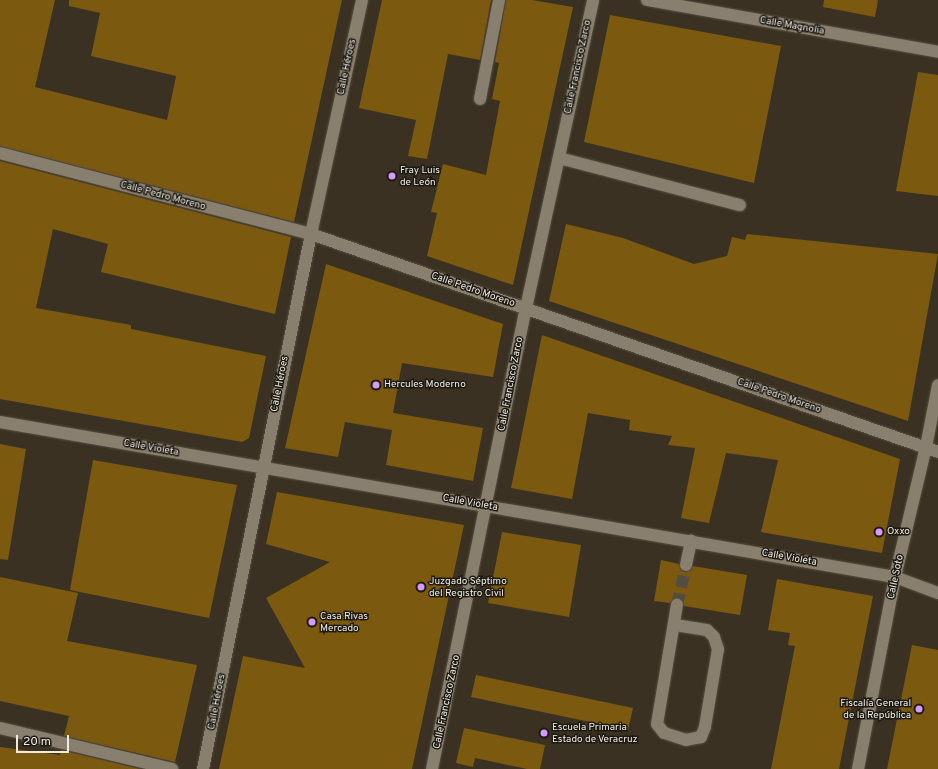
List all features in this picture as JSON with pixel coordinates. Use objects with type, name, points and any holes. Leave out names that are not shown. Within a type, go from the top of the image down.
[{"type":"street","name":"Calle Héroes","points":[[203,769],[310,234],[362,0]]},
{"type":"street","points":[[480,99],[499,0]]},
{"type":"street","name":"Calle Francisco Zarco","points":[[432,769],[488,506],[526,308],[593,0]]},
{"type":"street","name":"Calle Magnolia","points":[[647,0],[938,52]]},
{"type":"street","name":"Calle Pedro Moreno","points":[[0,153],[310,234],[938,452]]},
{"type":"street","points":[[559,158],[740,206]]},
{"type":"street","name":"Calle Soto","points":[[858,769],[895,577],[926,447],[938,385]]},
{"type":"street","name":"Calle Violeta","points":[[0,422],[895,577],[938,593]]},
{"type":"street","points":[[686,565],[690,541]]},
{"type":"street","points":[[675,625],[707,630],[714,637],[718,649],[705,727],[701,737],[686,740],[664,733],[657,724],[675,625],[677,605]]},
{"type":"street","points":[[0,728],[172,769]]},
{"type":"building","points":[[0,0],[55,0],[35,87],[167,120],[176,76],[91,56],[100,13],[69,6],[69,0],[342,0],[294,222],[0,146]]},
{"type":"building","points":[[382,0],[491,0],[480,60],[448,54],[427,159],[408,156],[416,120],[359,108]]},
{"type":"building","points":[[506,0],[532,0],[573,7],[513,285],[427,256],[437,213],[431,212],[443,164],[486,175],[500,101],[492,99],[499,63],[495,62]]},
{"type":"building","points":[[824,0],[878,0],[875,17],[823,7]]},
{"type":"building","points":[[610,15],[781,46],[754,183],[584,142]]},
{"type":"building","points":[[918,72],[938,75],[938,196],[896,191]]},
{"type":"building","points":[[0,161],[291,237],[275,314],[101,272],[108,244],[53,229],[36,308],[131,325],[131,329],[266,356],[249,438],[242,442],[0,399]]},
{"type":"building","points":[[566,224],[623,238],[694,264],[727,256],[732,237],[745,240],[747,234],[938,254],[908,421],[549,301]]},
{"type":"building","points":[[326,264],[503,324],[493,377],[402,363],[393,413],[483,428],[473,481],[386,465],[392,430],[345,422],[338,457],[285,448]]},
{"type":"building","points":[[542,335],[900,459],[882,553],[761,532],[778,460],[726,453],[709,523],[681,518],[695,448],[668,445],[672,436],[629,430],[630,420],[588,413],[572,499],[511,488]]},
{"type":"building","points":[[0,444],[26,449],[8,560],[0,559]]},
{"type":"building","points":[[93,460],[237,485],[209,618],[70,590]]},
{"type":"building","points":[[277,492],[464,525],[412,769],[219,769],[243,656],[305,668],[266,598],[330,562],[266,544]]},
{"type":"building","points":[[502,532],[581,545],[569,617],[488,603]]},
{"type":"building","points":[[661,560],[679,564],[681,570],[685,572],[691,570],[693,566],[747,575],[740,615],[684,606],[679,598],[674,598],[670,603],[654,601]]},
{"type":"building","points":[[0,577],[78,593],[67,641],[197,665],[175,762],[64,736],[69,716],[0,701]]},
{"type":"building","points":[[777,579],[873,596],[839,769],[771,769],[795,646],[788,645],[790,633],[768,630]]},
{"type":"building","name":"Fiscalía General de la República","points":[[912,645],[938,650],[938,769],[887,769]]},
{"type":"building","points":[[476,675],[633,708],[628,730],[471,697]]},
{"type":"building","points":[[464,728],[545,745],[540,769],[527,769],[475,758],[473,767],[456,763]]},
{"type":"building","points":[[0,747],[60,755],[61,750],[140,769],[0,769]]},
{"type":"tunnel","points":[[677,605],[686,565]]},
{"type":"place","name":"Fray Luis de León","points":[[392,176]]},
{"type":"place","name":"Hercules Moderno","points":[[376,385]]},
{"type":"place","name":"Oxxo","points":[[879,532]]},
{"type":"place","name":"Juzgado Séptimo del Registro Civil","points":[[421,587]]},
{"type":"place","name":"Casa Rivas Mercado","points":[[312,622]]},
{"type":"place","name":"Fiscalía General de la República","points":[[919,709]]},
{"type":"place","name":"Escuela Primaria Estado de Veracruz","points":[[544,733]]}]
